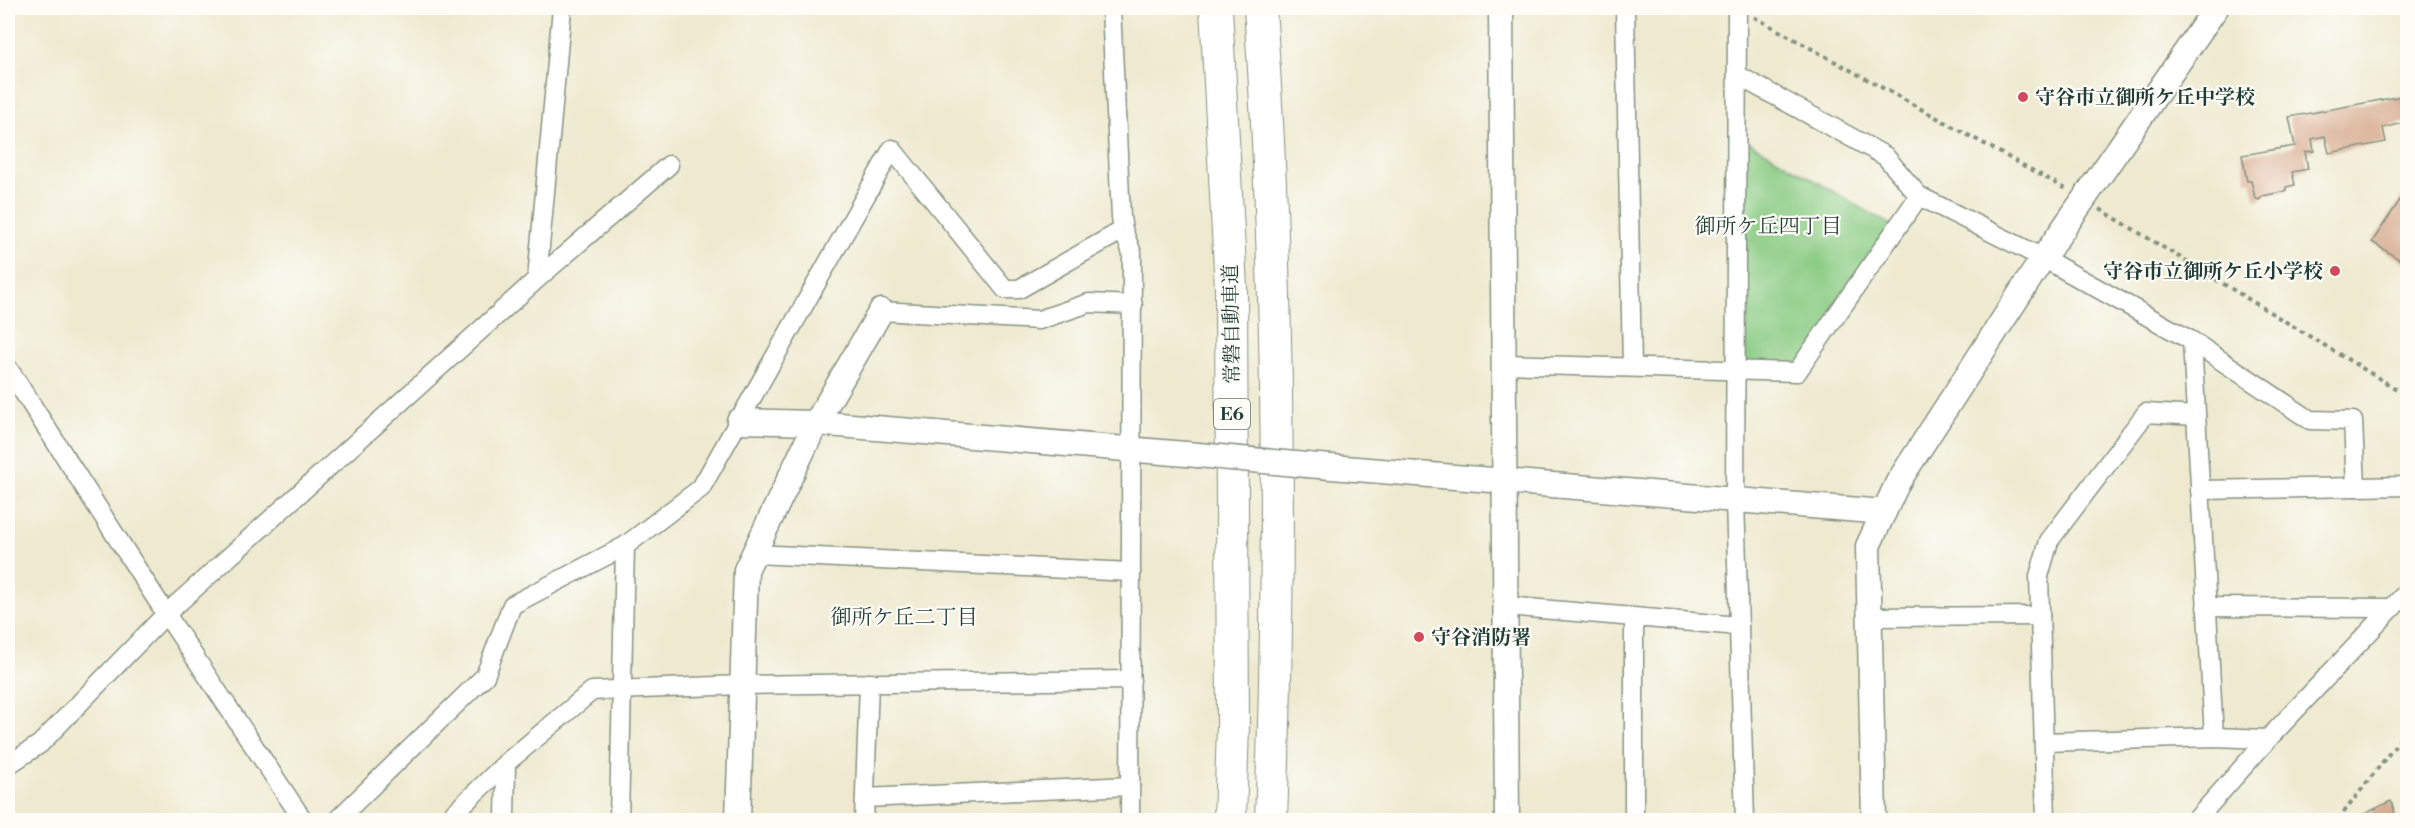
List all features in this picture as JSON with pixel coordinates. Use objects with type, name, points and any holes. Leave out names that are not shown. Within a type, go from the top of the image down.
[{"type":"highway","name":"常磐自動車道","points":[[1216,8],[1231,288],[1233,726],[1230,820]]},
{"type":"highway","name":"E6","points":[[1260,8],[1273,287],[1276,489],[1271,820]]},
{"type":"street","points":[[537,279],[562,8]]},
{"type":"street","points":[[1111,8],[1123,230],[1132,253],[1130,820]]},
{"type":"street","points":[[1501,8],[1507,820]]},
{"type":"street","points":[[1625,8],[1632,367]]},
{"type":"street","points":[[1737,8],[1735,500],[1745,820]]},
{"type":"street","points":[[1874,820],[1868,546],[1898,482],[2043,258],[2216,8]]},
{"type":"street","points":[[1737,75],[1885,156],[1919,196],[2043,258],[2192,341],[2310,420],[2353,421],[2356,488]]},
{"type":"street","points":[[337,820],[485,676],[512,604],[625,546],[701,488],[892,149],[1005,289],[1019,289],[1123,230]]},
{"type":"street","points":[[8,765],[40,744],[166,614],[537,279],[669,165]]},
{"type":"street","points":[[1503,364],[1797,372],[1919,196]]},
{"type":"street","points":[[738,820],[746,570],[816,423],[881,311],[1039,320],[1089,303],[1133,305]]},
{"type":"street","points":[[2192,341],[2214,737]]},
{"type":"street","points":[[8,368],[166,614],[303,820]]},
{"type":"street","points":[[2046,820],[2039,576],[2049,541],[2146,413],[2196,416]]},
{"type":"street","points":[[739,421],[816,423],[1884,512]]},
{"type":"street","points":[[2200,490],[2408,486]]},
{"type":"street","points":[[620,820],[625,546]]},
{"type":"street","points":[[754,554],[1131,572]]},
{"type":"street","points":[[2196,820],[2408,591]]},
{"type":"street","points":[[1506,606],[1634,619],[1739,626]]},
{"type":"street","points":[[2206,607],[2392,608]]},
{"type":"street","points":[[1870,617],[2040,616]]},
{"type":"street","points":[[1634,619],[1634,820]]},
{"type":"street","points":[[447,820],[506,763],[592,691],[741,685],[1131,680]]},
{"type":"street","points":[[864,820],[869,683]]},
{"type":"street","points":[[2044,742],[2214,737],[2268,740]]},
{"type":"street","points":[[505,820],[506,763]]},
{"type":"street","points":[[865,798],[1130,786]]},
{"type":"path","points":[[1737,8],[2083,199],[2408,396]]},
{"type":"path","points":[[2338,820],[2408,729]]},
{"type":"green space","points":[[1737,135],[1896,228],[1797,372],[1736,370]]},
{"type":"building","points":[[2408,95],[2408,122],[2383,128],[2386,142],[2329,153],[2325,136],[2312,139],[2314,151],[2305,152],[2308,169],[2292,172],[2295,185],[2286,187],[2286,191],[2263,196],[2259,200],[2255,198],[2251,180],[2247,181],[2242,155],[2295,146],[2289,117]]},
{"type":"building","points":[[2408,188],[2408,265],[2372,242]]},
{"type":"building","points":[[2391,801],[2397,820],[2364,820],[2362,815]]},
{"type":"place","name":"守谷市立御所ケ丘中学校","points":[[2023,97]]},
{"type":"place","name":"守谷市立御所ケ丘小学校","points":[[2335,271]]},
{"type":"place","name":"守谷消防署","points":[[1419,637]]},
{"type":"district","name":"御所ケ丘四丁目","points":[[1768,226]]},
{"type":"district","name":"御所ケ丘二丁目","points":[[904,617]]}]
